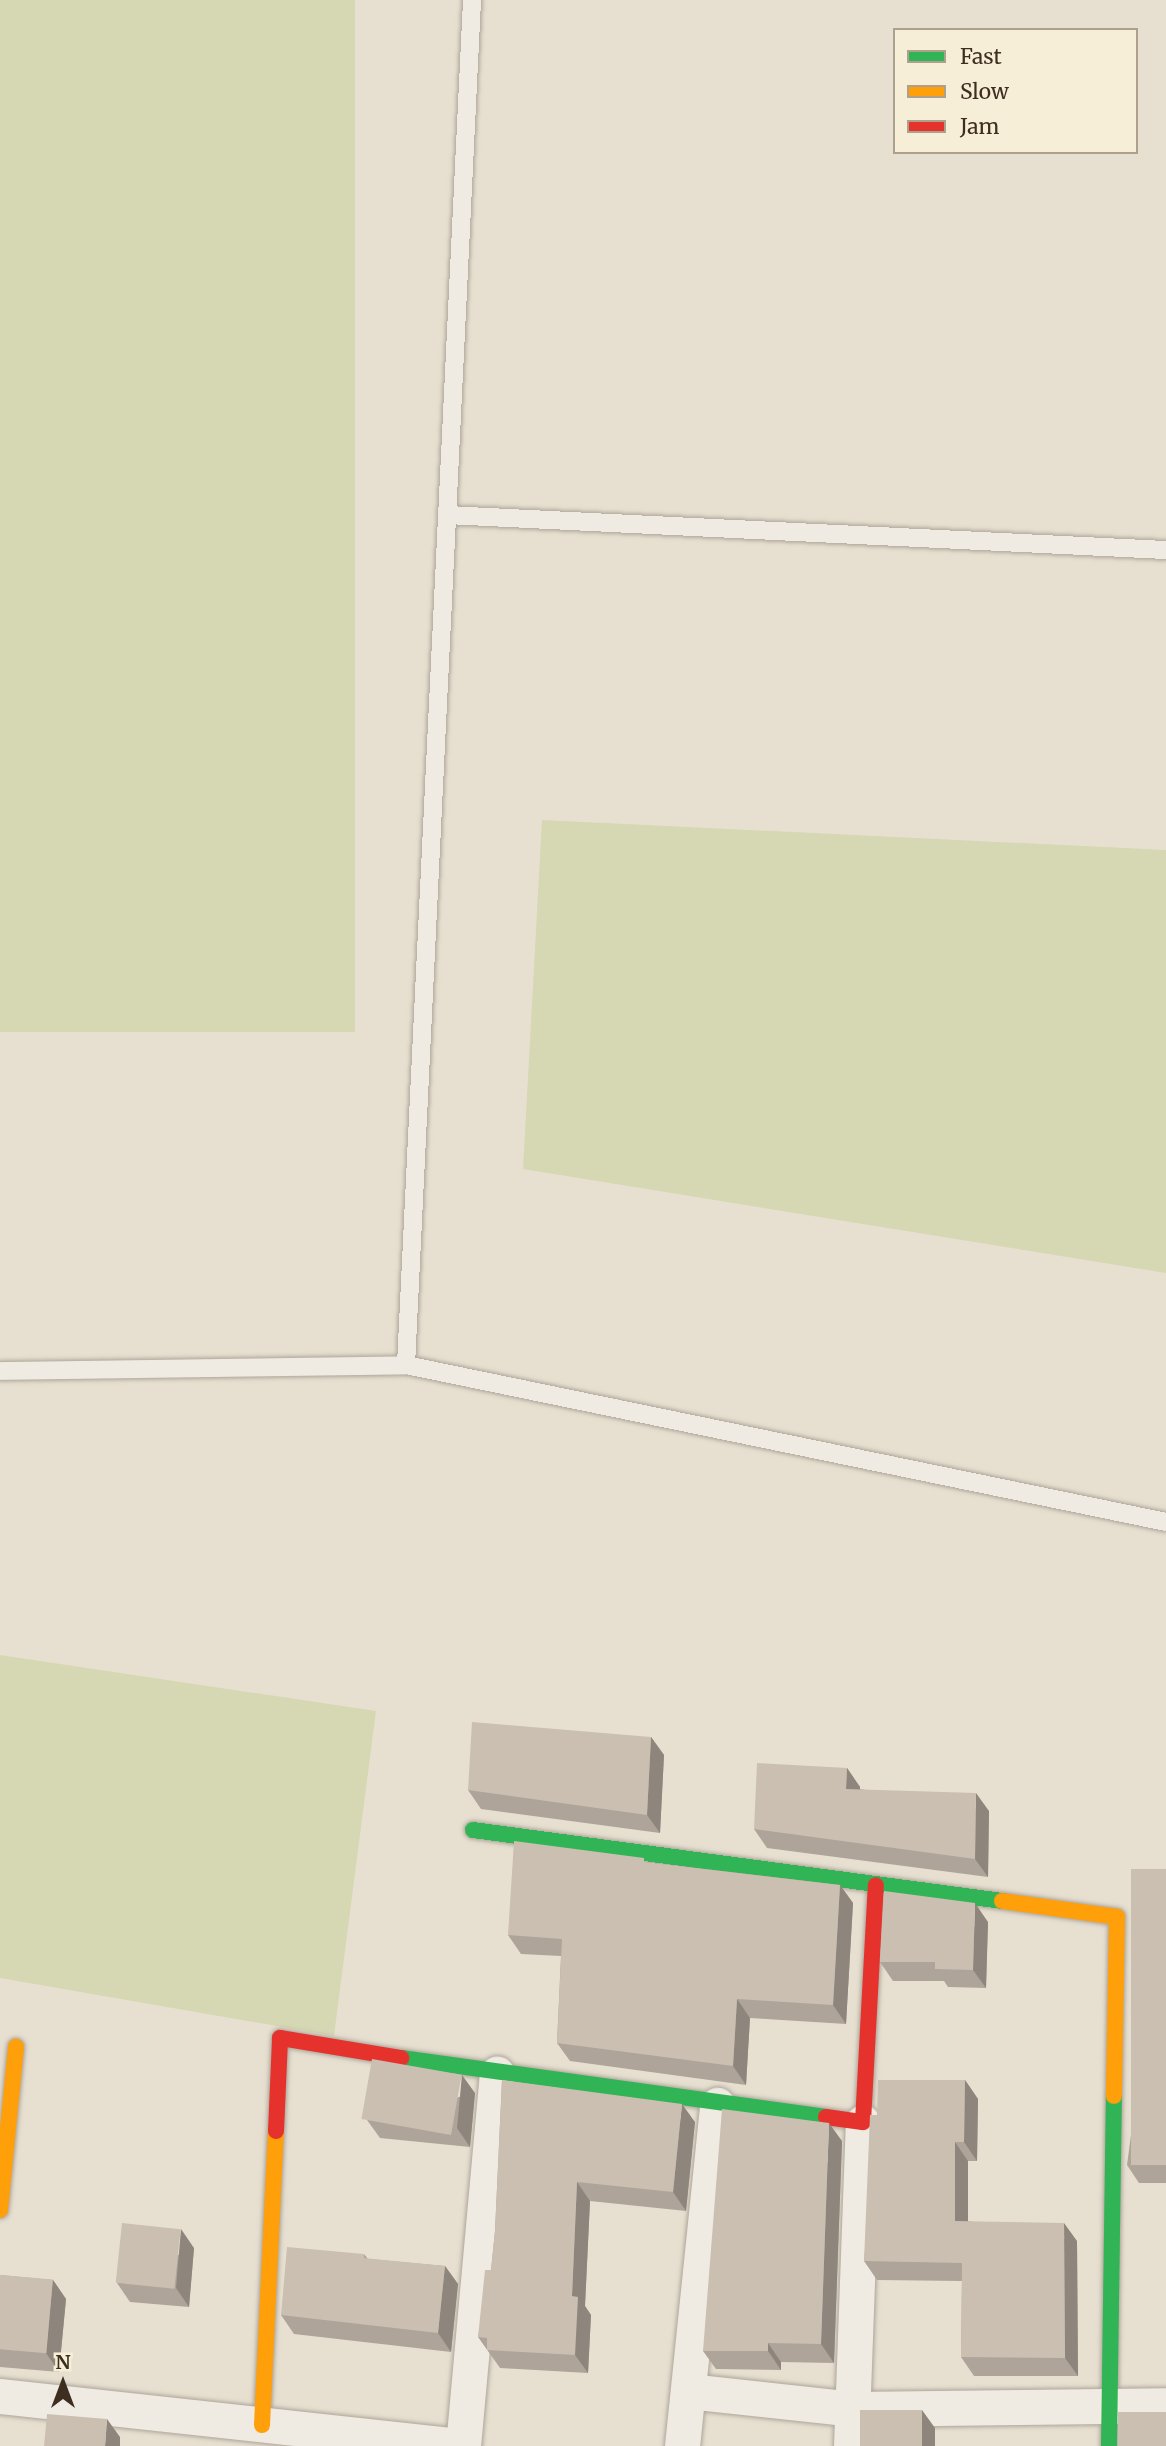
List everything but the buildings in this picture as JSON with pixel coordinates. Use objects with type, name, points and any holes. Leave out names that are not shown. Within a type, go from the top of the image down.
[{"type":"street","points":[[473,1830],[1117,1917],[1108,2303],[1111,2405],[1109,2446]]},
{"type":"street","points":[[851,2446],[863,2122],[876,1885]]},
{"type":"street","points":[[262,2424],[280,2038],[497,2074],[717,2105],[863,2122]]},
{"type":"street","points":[[0,2210],[16,2047]]},
{"type":"street","points":[[0,2396],[463,2446],[497,2074]]},
{"type":"street","points":[[682,2446],[717,2105]]},
{"type":"street","points":[[688,2391],[853,2409],[1166,2405]]},
{"type":"lane","points":[[406,1365],[472,0]]},
{"type":"lane","points":[[447,515],[1166,550]]},
{"type":"lane","points":[[0,1371],[406,1365],[1166,1522]]},
{"type":"green space","points":[[0,0],[355,0],[355,1032],[0,1032]]},
{"type":"green space","points":[[542,820],[1166,850],[1166,1273],[523,1169]]},
{"type":"green space","points":[[0,1655],[376,1711],[334,2036],[0,1978]]},
{"type":"traffic: fast","points":[[473,1830],[1002,1901]]},
{"type":"traffic: fast","points":[[401,2058],[826,2117]]},
{"type":"traffic: fast","points":[[1109,2446],[1114,2096]]},
{"type":"traffic: slow","points":[[1002,1901],[1117,1917],[1114,2096]]},
{"type":"traffic: slow","points":[[0,2210],[16,2047]]},
{"type":"traffic: slow","points":[[262,2425],[276,2131]]},
{"type":"traffic: jam","points":[[826,2117],[863,2122],[876,1885]]},
{"type":"traffic: jam","points":[[276,2131],[280,2038],[401,2058]]}]
